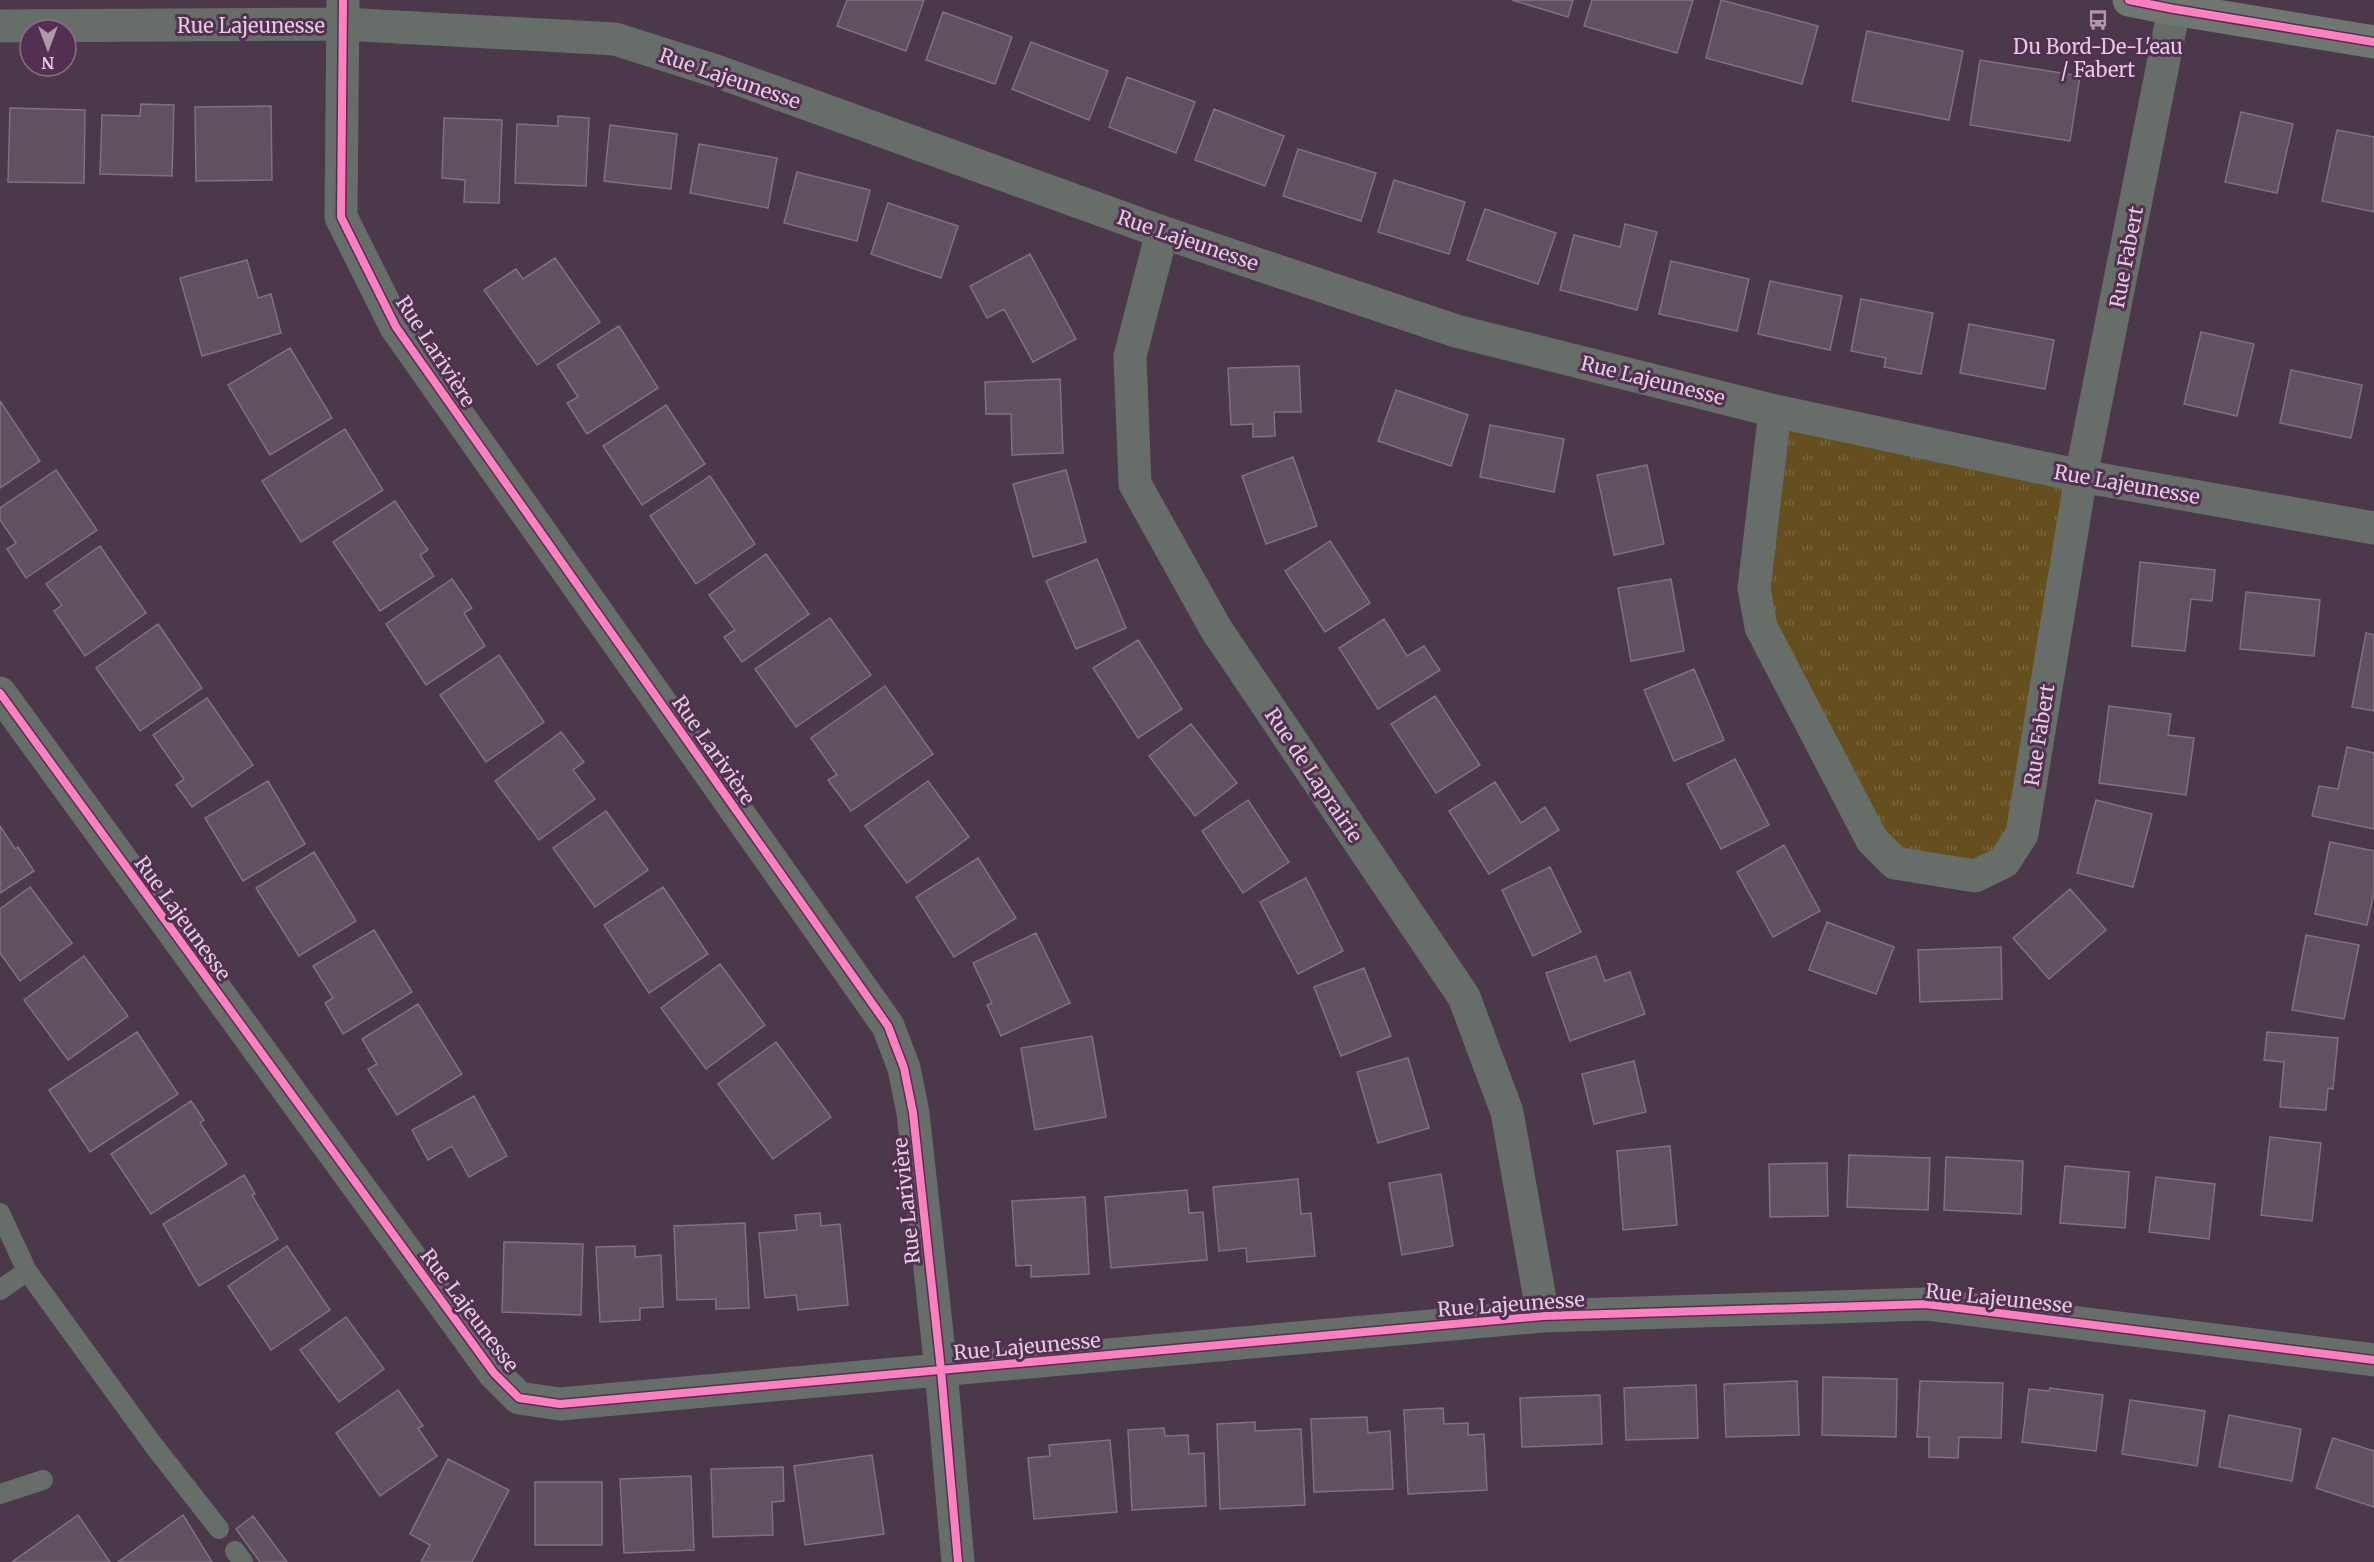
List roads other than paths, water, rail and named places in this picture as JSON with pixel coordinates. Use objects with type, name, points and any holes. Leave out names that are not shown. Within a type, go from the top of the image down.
[{"type":"street","points":[[2129,0],[2374,42]]},
{"type":"street","name":"Rue Fabert","points":[[1775,411],[1754,588],[1761,627],[1872,840],[1896,863],[1975,876],[2004,862],[2022,834],[2081,476],[2174,9]]},
{"type":"street","name":"Rue Lajeunesse","points":[[0,26],[343,12],[615,39],[716,71],[1162,232],[1455,331],[1775,411],[2081,476],[2374,528]]},
{"type":"street","name":"Rue Larivière","points":[[343,12],[341,217],[396,327],[888,1026],[904,1068],[913,1113],[941,1370],[958,1562]]},
{"type":"street","name":"Rue de Laprairie","points":[[1162,232],[1130,356],[1135,484],[1216,629],[1464,997],[1507,1112],[1543,1316]]},
{"type":"street","name":"Rue Lajeunesse","points":[[0,693],[494,1373],[519,1398],[560,1404],[1543,1316],[1926,1304],[2374,1360]]},
{"type":"lane","points":[[0,1213],[27,1271],[154,1446],[219,1529]]},
{"type":"lane","points":[[0,1290],[27,1271]]},
{"type":"lane","points":[[0,1494],[43,1480]]},
{"type":"place","name":"Du Bord-De-L'eau / Fabert","points":[[2098,20]]}]
